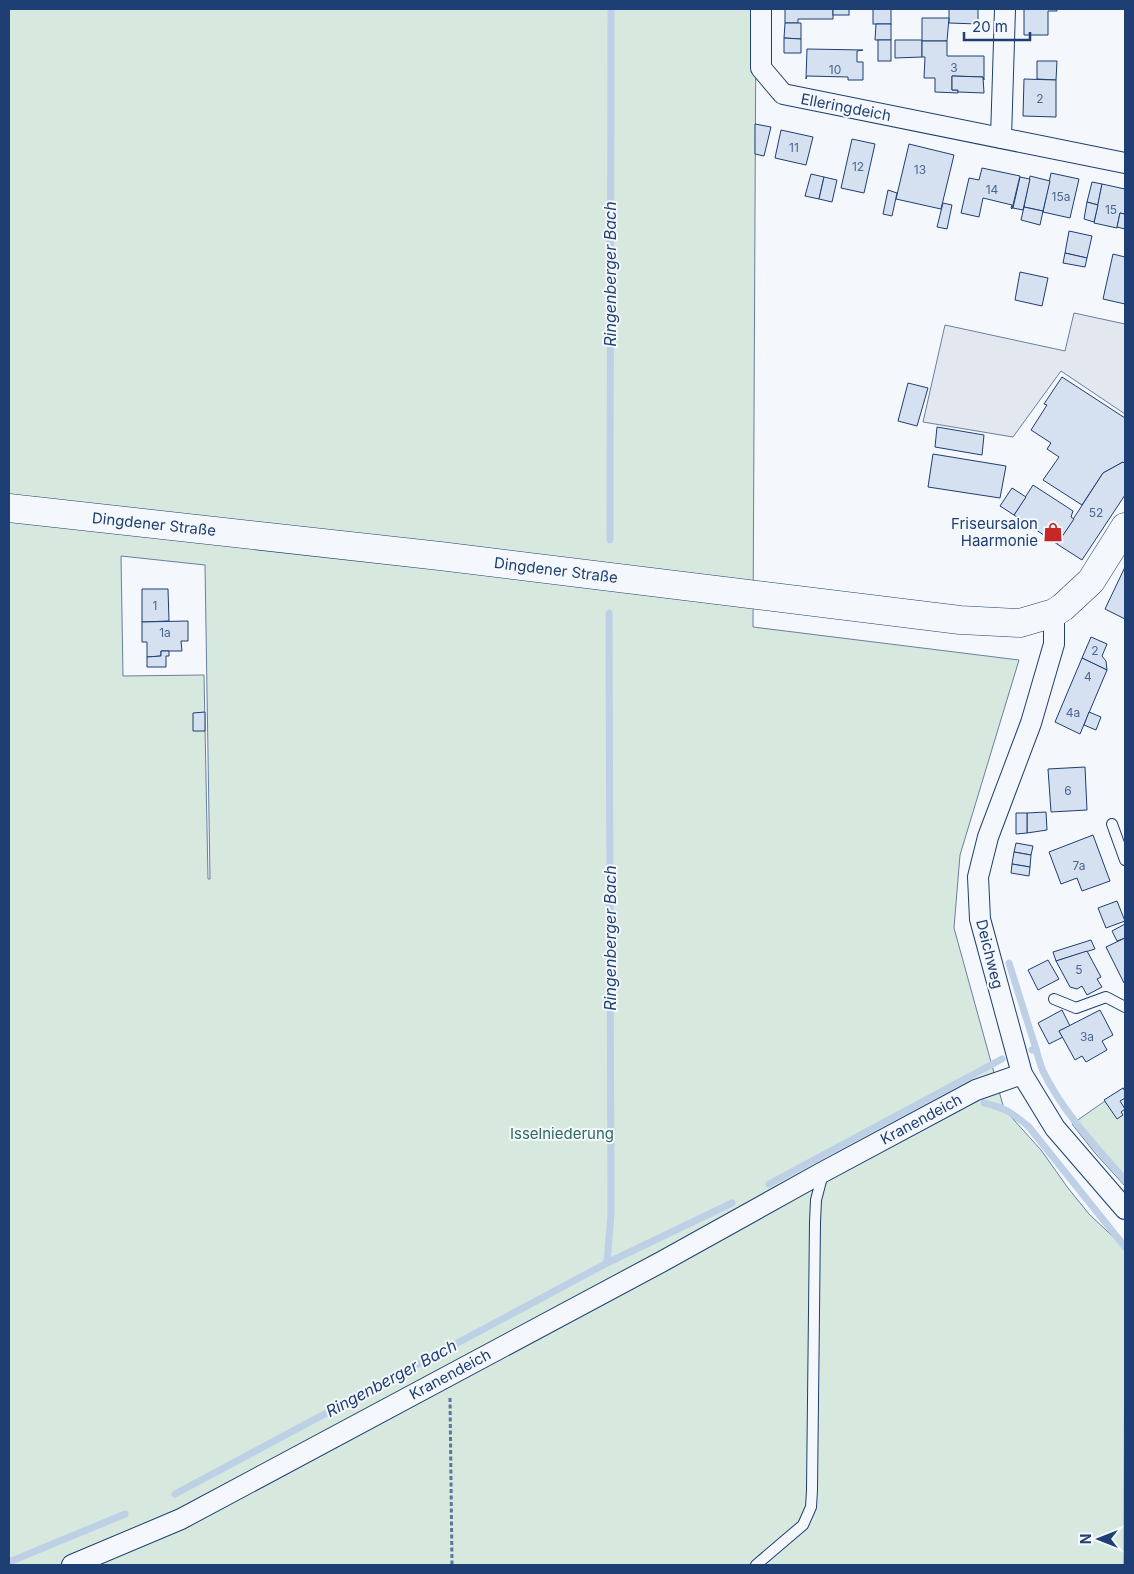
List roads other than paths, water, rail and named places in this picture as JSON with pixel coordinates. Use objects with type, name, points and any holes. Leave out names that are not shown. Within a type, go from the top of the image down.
[{"type":"main road","name":"Dingdener Straße","points":[[9,508],[440,556],[960,620],[1020,623],[1054,613],[1063,607],[1091,581],[1125,527]]},
{"type":"street","name":"Elleringdeich","points":[[761,9],[761,68],[783,94],[1125,163]]},
{"type":"street","points":[[1001,138],[1005,9]]},
{"type":"street","name":"Deichweg","points":[[1054,613],[1054,644],[1032,723],[988,837],[978,877],[980,919],[1022,1074],[1055,1128],[1125,1209]]},
{"type":"street","name":"Kranendeich","points":[[72,1565],[181,1519],[663,1261],[976,1090],[1022,1074]]},
{"type":"lane","points":[[1112,824],[1125,860]]},
{"type":"lane","points":[[1054,999],[1076,1008],[1106,997],[1125,1007]]},
{"type":"lane","points":[[756,1565],[803,1525],[811,1508],[815,1222],[816,1200],[823,1172]]},
{"type":"waterway","name":"Ringenberger Bach","points":[[610,540],[611,9]]},
{"type":"waterway","name":"Ringenberger Bach","points":[[607,1263],[611,1214],[609,613]]},
{"type":"waterway","points":[[1009,963],[1036,1049]]},
{"type":"waterway","points":[[1032,1050],[1036,1049],[1043,1071],[1070,1114],[1091,1142],[1125,1180]]},
{"type":"waterway","points":[[769,1184],[1002,1059]]},
{"type":"waterway","points":[[984,1103],[1008,1112],[1029,1127],[1125,1247]]},
{"type":"waterway","name":"Ringenberger Bach","points":[[175,1494],[607,1263],[732,1203]]},
{"type":"waterway","points":[[9,1562],[125,1514]]},
{"type":"place","name":"Friseursalon Haarmonie","points":[[1053,532]]},
{"type":"park label","name":"Isselniederung","points":[[562,1133]]}]
